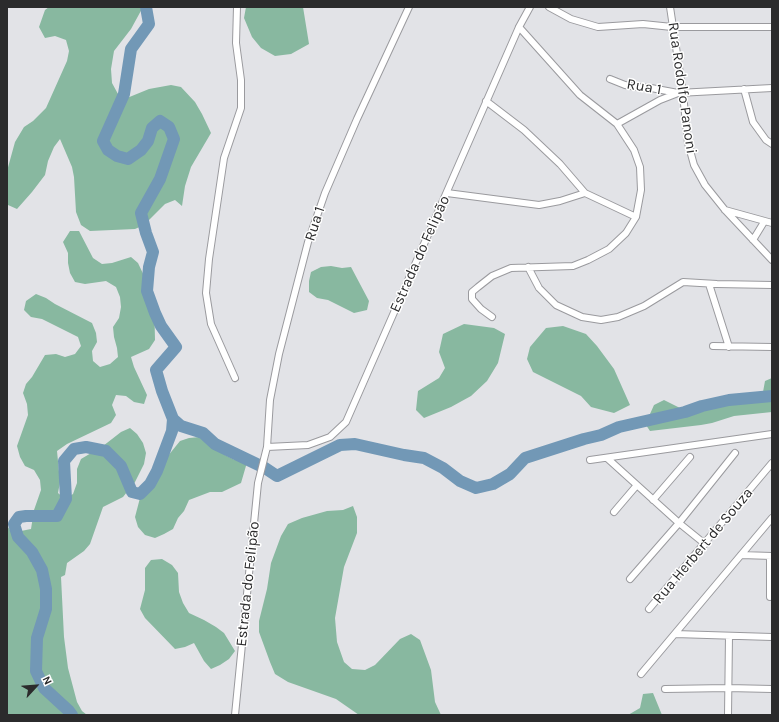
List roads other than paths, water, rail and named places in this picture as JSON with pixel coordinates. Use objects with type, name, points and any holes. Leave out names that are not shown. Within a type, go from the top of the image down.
[{"type":"street","points":[[235,378],[211,324],[206,292],[209,259],[224,158],[241,108],[241,80],[236,43],[237,7]]},
{"type":"street","name":"Rua 1","points":[[266,454],[270,400],[279,354],[308,242],[325,193],[360,112],[409,7]]},
{"type":"street","name":"Estrada do Felipão","points":[[267,447],[308,445],[330,437],[346,422],[447,194],[486,101],[519,27],[530,7]]},
{"type":"street","points":[[549,7],[571,19],[598,27],[643,24],[672,27],[772,27]]},
{"type":"street","name":"Rua Rodolfo Panoni","points":[[670,7],[680,93],[688,143],[694,165],[705,186],[725,210],[772,260]]},
{"type":"street","points":[[492,317],[481,309],[472,299],[472,292],[492,276],[511,268],[573,266],[609,249],[626,233],[636,217],[641,190],[640,167],[634,150],[617,124],[580,95],[519,27]]},
{"type":"street","name":"Rua 1","points":[[610,79],[636,87],[680,93]]},
{"type":"street","points":[[617,124],[660,100],[680,93],[772,88]]},
{"type":"street","points":[[744,89],[754,122],[766,140],[772,144]]},
{"type":"street","points":[[486,101],[524,130],[560,164],[585,193],[636,217]]},
{"type":"street","points":[[447,194],[539,205],[560,201],[585,193]]},
{"type":"street","points":[[725,210],[772,223]]},
{"type":"street","points":[[753,240],[764,222]]},
{"type":"street","points":[[528,267],[540,288],[556,305],[582,317],[601,320],[618,317],[644,306],[683,282],[772,285]]},
{"type":"street","points":[[709,284],[729,347]]},
{"type":"street","points":[[713,346],[772,347]]},
{"type":"street","points":[[590,460],[772,434]]},
{"type":"street","points":[[630,579],[679,523],[735,453]]},
{"type":"street","name":"Estrada do Felipão","points":[[236,715],[258,483],[266,454]]},
{"type":"street","points":[[653,500],[690,457]]},
{"type":"street","points":[[607,458],[679,523],[705,544]]},
{"type":"street","name":"Rua Herbert de Souza","points":[[649,609],[772,464]]},
{"type":"street","points":[[614,512],[637,485]]},
{"type":"street","points":[[641,674],[772,518]]},
{"type":"street","points":[[741,555],[771,556],[770,596]]},
{"type":"street","points":[[675,634],[772,637]]},
{"type":"street","points":[[728,715],[729,636]]},
{"type":"street","points":[[665,689],[772,689]]},
{"type":"waterway","points":[[72,715],[44,688],[36,671],[37,638],[46,609],[46,589],[42,570],[32,552],[18,537],[14,524],[19,517],[57,516],[66,499],[64,461],[74,449],[86,447],[106,451],[121,466],[132,492],[140,494],[150,484],[157,471],[172,431],[173,419],[162,391],[156,370],[176,347],[161,326],[147,291],[149,267],[153,252],[141,213],[160,179],[174,139],[169,127],[160,121],[152,128],[148,141],[141,150],[128,159],[117,156],[108,150],[103,141],[124,94],[131,49],[149,24],[146,7]]},
{"type":"waterway","points":[[173,419],[181,426],[203,433],[215,444],[265,468],[277,476],[340,445],[355,444],[424,458],[443,468],[460,481],[476,488],[493,484],[510,474],[525,458],[601,435],[619,427],[729,400],[772,396]]}]
